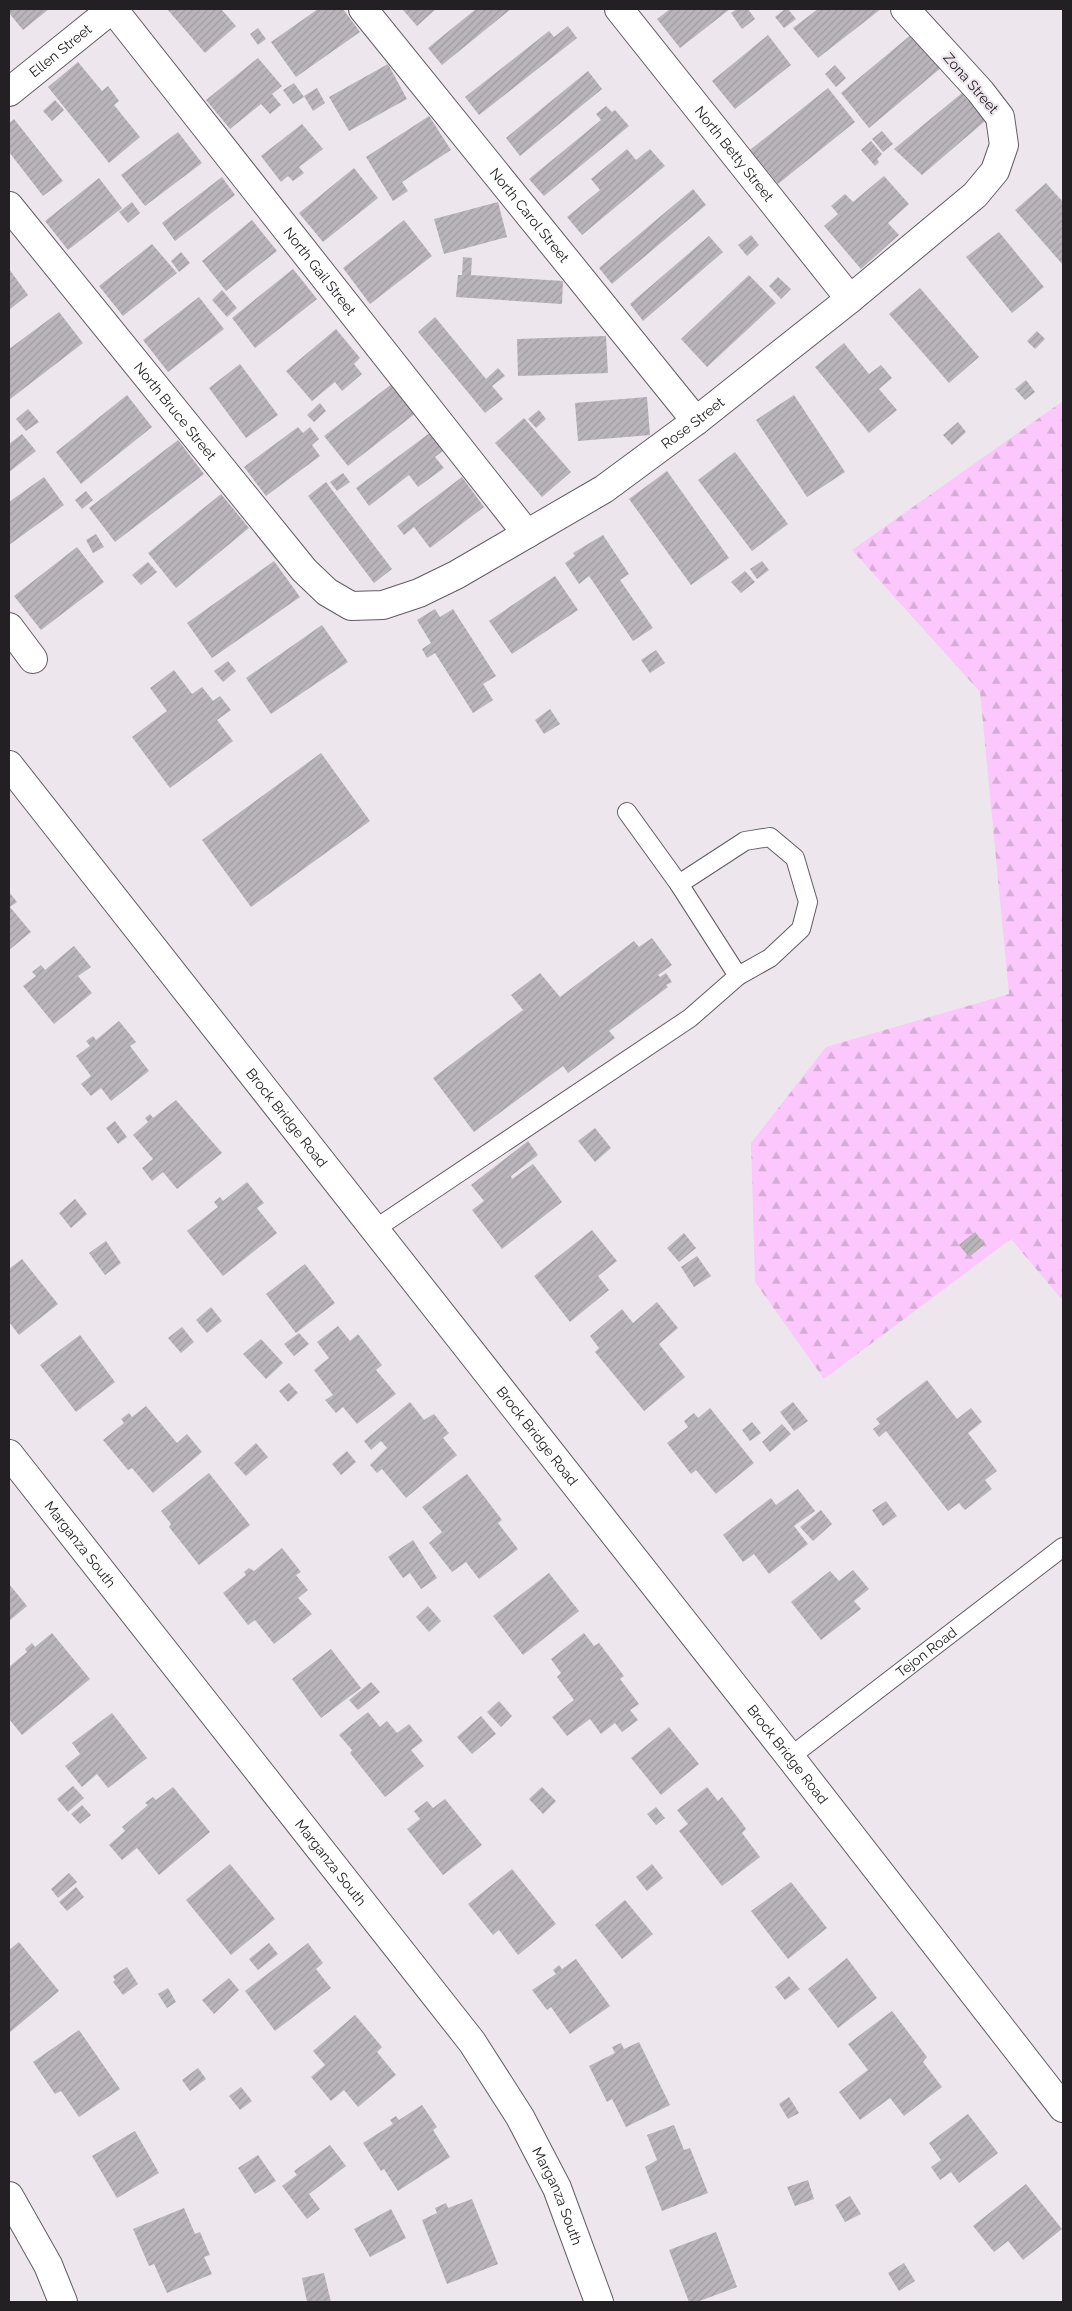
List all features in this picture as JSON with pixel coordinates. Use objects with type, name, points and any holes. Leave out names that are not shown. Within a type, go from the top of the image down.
[{"type":"street","name":"Ellen Street","points":[[9,92],[112,9]]},
{"type":"street","name":"North Gail Street","points":[[112,9],[527,534]]},
{"type":"street","name":"North Carol Street","points":[[363,9],[696,421]]},
{"type":"street","name":"North Betty Street","points":[[619,9],[850,299]]},
{"type":"street","name":"Zona Street","points":[[905,9],[980,91],[1000,117],[1004,145],[995,171]]},
{"type":"street","name":"Rose Street","points":[[351,606],[383,605],[419,593],[456,575],[604,488],[696,421],[850,299],[975,195],[995,171]]},
{"type":"street","name":"North Bruce Street","points":[[9,206],[304,570],[327,592],[351,606]]},
{"type":"street","points":[[9,627],[32,660]]},
{"type":"street","name":"Brock Bridge Road","points":[[9,765],[790,1757],[1063,2108]]},
{"type":"street","name":"Marganza South","points":[[9,1454],[472,2042],[520,2117],[557,2188],[599,2302]]},
{"type":"street","points":[[9,2196],[48,2265],[63,2302]]},
{"type":"lane","points":[[627,812],[679,884],[738,976]]},
{"type":"lane","points":[[375,1229],[690,1018],[738,976],[770,958],[801,928],[808,902],[795,858],[770,837],[745,841],[679,884]]},
{"type":"lane","name":"Tejon Road","points":[[790,1757],[1063,1546]]},
{"type":"green space","points":[[1063,401],[1063,1301],[1011,1239],[824,1379],[755,1282],[751,1143],[826,1047],[1009,994],[980,692],[852,550]]},
{"type":"building","points":[[9,9],[49,9],[23,30],[9,13]]},
{"type":"building","points":[[167,9],[221,9],[236,26],[205,53]]},
{"type":"building","points":[[318,9],[343,9],[360,32],[296,77],[271,42]]},
{"type":"building","points":[[436,9],[417,26],[403,10]]},
{"type":"building","points":[[476,9],[511,9],[442,65],[428,48]]},
{"type":"building","points":[[670,9],[730,9],[680,48],[657,19]]},
{"type":"building","points":[[737,9],[748,9],[755,19],[742,29],[731,13]]},
{"type":"building","points":[[785,9],[788,9],[796,19],[784,28],[775,17]]},
{"type":"building","points":[[818,9],[881,9],[818,58],[793,28]]},
{"type":"building","points":[[568,26],[577,38],[479,115],[465,97],[549,31],[554,37]]},
{"type":"building","points":[[258,28],[266,39],[258,45],[250,34]]},
{"type":"building","points":[[912,34],[942,67],[869,128],[841,93]]},
{"type":"building","points":[[768,35],[791,65],[735,109],[712,81]]},
{"type":"building","points":[[258,58],[282,86],[272,94],[281,105],[270,114],[261,104],[230,129],[206,100]]},
{"type":"building","points":[[78,62],[102,91],[108,86],[119,101],[114,105],[140,137],[109,163],[48,87]]},
{"type":"building","points":[[388,64],[407,99],[349,131],[329,97]]},
{"type":"building","points":[[835,65],[846,78],[836,87],[825,74]]},
{"type":"building","points":[[588,71],[602,89],[520,156],[506,138]]},
{"type":"building","points":[[294,83],[304,97],[293,104],[283,90]]},
{"type":"building","points":[[317,88],[325,103],[313,111],[304,96]]},
{"type":"building","points":[[828,88],[855,122],[778,184],[750,150]]},
{"type":"building","points":[[962,93],[985,121],[922,175],[894,149]]},
{"type":"building","points":[[55,100],[64,110],[52,121],[43,111]]},
{"type":"building","points":[[606,106],[612,112],[615,110],[629,126],[544,196],[529,179],[601,120],[596,114]]},
{"type":"building","points":[[429,116],[451,150],[402,182],[408,191],[393,201],[366,157]]},
{"type":"building","points":[[14,119],[63,181],[43,196],[9,152],[9,123]]},
{"type":"building","points":[[302,124],[323,149],[299,167],[304,173],[293,181],[288,176],[281,182],[261,156]]},
{"type":"building","points":[[882,131],[893,144],[883,152],[872,139]]},
{"type":"building","points":[[178,132],[202,163],[145,206],[121,175]]},
{"type":"building","points":[[871,141],[882,154],[877,159],[879,162],[875,166],[861,150]]},
{"type":"building","points":[[627,149],[636,160],[650,149],[665,166],[582,235],[567,217],[600,190],[591,179]]},
{"type":"building","points":[[354,168],[378,198],[323,242],[299,213]]},
{"type":"building","points":[[884,176],[909,204],[888,223],[899,235],[861,269],[824,226],[838,214],[831,206],[845,194],[853,202]]},
{"type":"building","points":[[222,177],[235,195],[175,241],[162,223]]},
{"type":"building","points":[[99,178],[122,208],[68,250],[45,221]]},
{"type":"building","points":[[1046,183],[1063,202],[1063,265],[1015,210]]},
{"type":"building","points":[[693,189],[706,205],[612,284],[599,268]]},
{"type":"building","points":[[132,202],[140,213],[128,223],[119,212]]},
{"type":"building","points":[[498,202],[507,237],[444,254],[434,219]]},
{"type":"building","points":[[252,220],[277,251],[226,291],[202,261]]},
{"type":"building","points":[[404,220],[432,256],[370,304],[343,268]]},
{"type":"building","points":[[999,232],[1044,287],[1012,313],[966,257]]},
{"type":"building","points":[[751,235],[759,245],[747,256],[738,245]]},
{"type":"building","points":[[709,236],[723,252],[643,321],[630,304]]},
{"type":"building","points":[[152,244],[177,273],[123,316],[99,286]]},
{"type":"building","points":[[181,252],[190,263],[179,272],[171,261]]},
{"type":"building","points":[[463,257],[472,258],[471,275],[563,281],[562,304],[456,297],[458,275],[462,275]]},
{"type":"building","points":[[9,269],[28,295],[9,310]]},
{"type":"building","points":[[293,269],[317,299],[255,348],[232,318]]},
{"type":"building","points":[[749,275],[776,303],[707,367],[681,339]]},
{"type":"building","points":[[778,277],[791,289],[781,299],[769,286]]},
{"type":"building","points":[[920,288],[979,357],[949,383],[889,314]]},
{"type":"building","points":[[222,290],[237,308],[227,317],[212,300]]},
{"type":"building","points":[[199,297],[224,329],[168,372],[143,340]]},
{"type":"building","points":[[59,312],[83,343],[9,400],[9,349]]},
{"type":"building","points":[[435,317],[486,379],[498,368],[505,376],[492,386],[503,399],[485,413],[418,332]]},
{"type":"building","points":[[336,329],[360,358],[354,364],[362,374],[342,391],[335,382],[312,401],[286,371]]},
{"type":"building","points":[[1037,331],[1045,339],[1035,349],[1027,341]]},
{"type":"building","points":[[606,336],[608,373],[518,376],[517,339]]},
{"type":"building","points":[[844,343],[869,374],[881,365],[892,378],[879,389],[897,410],[869,433],[815,367]]},
{"type":"building","points":[[240,364],[278,415],[246,438],[209,388]]},
{"type":"building","points":[[1026,380],[1035,392],[1025,400],[1015,389]]},
{"type":"building","points":[[393,383],[416,413],[348,466],[324,436]]},
{"type":"building","points":[[127,395],[152,427],[81,484],[56,452]]},
{"type":"building","points":[[794,395],[845,472],[807,497],[756,420]]},
{"type":"building","points":[[647,397],[650,435],[578,441],[575,403]]},
{"type":"building","points":[[320,403],[326,411],[314,422],[307,415]]},
{"type":"building","points":[[28,409],[39,422],[26,431],[16,419]]},
{"type":"building","points":[[539,410],[546,419],[536,428],[528,419]]},
{"type":"building","points":[[524,418],[571,472],[542,497],[495,443]]},
{"type":"building","points":[[958,422],[966,432],[952,445],[943,435]]},
{"type":"building","points":[[298,427],[303,433],[310,427],[319,439],[312,445],[320,456],[266,496],[244,467]]},
{"type":"building","points":[[431,432],[444,450],[435,457],[444,468],[418,487],[409,475],[369,506],[356,488]]},
{"type":"building","points":[[22,434],[36,451],[9,472],[9,444]]},
{"type":"building","points":[[178,440],[204,474],[115,542],[89,508]]},
{"type":"building","points":[[735,452],[788,524],[752,551],[698,480]]},
{"type":"building","points":[[667,471],[729,558],[691,585],[629,499]]},
{"type":"building","points":[[343,473],[350,482],[337,491],[330,482]]},
{"type":"building","points":[[44,477],[64,505],[9,545],[9,502]]},
{"type":"building","points":[[462,477],[484,507],[430,548],[414,527],[404,535],[397,526]]},
{"type":"building","points":[[326,482],[392,569],[374,583],[308,496]]},
{"type":"building","points":[[86,491],[93,500],[82,509],[75,500]]},
{"type":"building","points":[[221,494],[249,528],[176,588],[148,553]]},
{"type":"building","points":[[96,534],[104,547],[93,553],[86,540]]},
{"type":"building","points":[[603,535],[629,574],[620,580],[653,628],[633,641],[589,576],[579,584],[565,563],[575,556],[573,553]]},
{"type":"building","points":[[77,547],[104,582],[41,630],[14,596]]},
{"type":"building","points":[[274,561],[300,597],[212,658],[187,623]]},
{"type":"building","points":[[762,561],[769,570],[757,579],[750,569]]},
{"type":"building","points":[[148,562],[157,572],[141,585],[132,575]]},
{"type":"building","points":[[745,571],[755,582],[741,593],[731,582]]},
{"type":"building","points":[[555,576],[578,610],[512,654],[489,621]]},
{"type":"building","points":[[435,609],[440,617],[453,609],[496,676],[483,684],[493,700],[473,713],[435,653],[427,658],[422,649],[431,643],[417,620]]},
{"type":"building","points":[[322,625],[348,662],[271,714],[246,678]]},
{"type":"building","points":[[656,650],[665,663],[650,673],[641,660]]},
{"type":"building","points":[[228,661],[236,671],[223,682],[214,671]]},
{"type":"building","points":[[174,670],[192,694],[202,687],[213,701],[220,696],[231,710],[217,720],[233,741],[170,788],[132,737],[167,711],[150,688]]},
{"type":"building","points":[[550,709],[560,724],[544,734],[535,720]]},
{"type":"building","points":[[321,753],[370,821],[251,907],[202,840]]},
{"type":"building","points":[[9,892],[17,902],[10,907],[31,932],[9,950]]},
{"type":"building","points":[[652,938],[672,965],[658,975],[660,977],[666,973],[672,982],[666,985],[668,987],[609,1031],[615,1038],[568,1073],[563,1066],[474,1132],[433,1078],[523,1010],[511,995],[540,973],[560,997],[634,941],[639,947]]},
{"type":"building","points":[[74,946],[91,967],[78,976],[92,993],[54,1024],[23,986],[36,976],[32,972],[41,965],[45,970]]},
{"type":"building","points":[[119,1021],[136,1042],[130,1046],[149,1071],[111,1101],[101,1088],[91,1096],[81,1084],[91,1076],[76,1056],[90,1046],[86,1041],[93,1036],[96,1040]]},
{"type":"building","points":[[176,1100],[222,1153],[177,1189],[163,1172],[152,1181],[142,1168],[153,1159],[133,1135],[148,1122],[145,1118],[150,1114],[153,1118]]},
{"type":"building","points":[[115,1121],[127,1137],[118,1144],[106,1128]]},
{"type":"building","points":[[595,1128],[611,1148],[595,1162],[578,1141]]},
{"type":"building","points":[[528,1141],[538,1155],[511,1176],[512,1179],[533,1164],[562,1202],[502,1249],[472,1210],[484,1201],[471,1185]]},
{"type":"building","points":[[247,1182],[264,1203],[257,1208],[277,1233],[223,1276],[187,1231],[218,1207],[214,1202],[220,1197],[223,1201]]},
{"type":"building","points":[[75,1199],[87,1214],[71,1228],[59,1213]]},
{"type":"building","points":[[592,1230],[617,1261],[598,1276],[609,1290],[570,1322],[534,1276]]},
{"type":"building","points":[[975,1232],[985,1244],[969,1257],[959,1245]]},
{"type":"building","points":[[684,1233],[696,1248],[679,1262],[667,1248]]},
{"type":"building","points":[[106,1241],[121,1263],[105,1275],[89,1253]]},
{"type":"building","points":[[697,1256],[711,1276],[694,1287],[681,1267]]},
{"type":"building","points":[[22,1259],[58,1304],[19,1335],[9,1322],[9,1269]]},
{"type":"building","points":[[305,1264],[335,1303],[296,1333],[266,1294]]},
{"type":"building","points":[[657,1302],[678,1328],[659,1344],[685,1377],[644,1411],[595,1352],[599,1348],[590,1336],[622,1309],[633,1323]]},
{"type":"building","points":[[211,1307],[222,1321],[207,1333],[196,1320]]},
{"type":"building","points":[[338,1326],[350,1341],[358,1334],[382,1365],[376,1370],[396,1394],[357,1424],[343,1407],[336,1413],[325,1400],[333,1395],[314,1370],[329,1358],[317,1342]]},
{"type":"building","points":[[182,1327],[194,1342],[181,1353],[168,1338]]},
{"type":"building","points":[[299,1333],[309,1344],[294,1356],[284,1344]]},
{"type":"building","points":[[80,1335],[115,1382],[76,1412],[40,1365]]},
{"type":"building","points":[[261,1339],[283,1363],[266,1379],[243,1354]]},
{"type":"building","points":[[927,1380],[957,1419],[971,1408],[982,1422],[968,1433],[997,1471],[985,1480],[992,1489],[965,1510],[959,1503],[948,1511],[886,1431],[879,1437],[873,1429],[880,1424],[876,1419]]},
{"type":"building","points":[[289,1383],[298,1393],[288,1402],[279,1391]]},
{"type":"building","points":[[410,1402],[424,1420],[434,1414],[449,1433],[443,1438],[457,1455],[406,1498],[382,1469],[377,1473],[370,1465],[387,1448],[381,1441],[371,1450],[364,1441]]},
{"type":"building","points":[[793,1402],[808,1421],[794,1431],[780,1412]]},
{"type":"building","points":[[146,1406],[177,1443],[187,1434],[202,1452],[153,1493],[132,1468],[128,1470],[103,1440],[124,1423],[121,1419],[129,1413],[132,1417]]},
{"type":"building","points":[[710,1408],[754,1463],[716,1494],[696,1470],[691,1474],[667,1443],[688,1427],[684,1421],[694,1413],[698,1418]]},
{"type":"building","points":[[752,1422],[761,1433],[750,1441],[742,1430]]},
{"type":"building","points":[[782,1424],[791,1434],[770,1452],[762,1442]]},
{"type":"building","points":[[256,1443],[268,1457],[246,1476],[234,1463]]},
{"type":"building","points":[[347,1451],[356,1462],[341,1475],[332,1464]]},
{"type":"building","points":[[209,1473],[250,1525],[199,1565],[169,1527],[171,1524],[161,1511]]},
{"type":"building","points":[[467,1474],[502,1520],[498,1523],[518,1549],[479,1579],[466,1562],[452,1572],[429,1543],[442,1532],[422,1507]]},
{"type":"building","points":[[798,1489],[815,1511],[794,1526],[808,1544],[769,1574],[754,1554],[743,1562],[723,1535],[771,1498],[776,1505]]},
{"type":"building","points":[[886,1501],[897,1516],[883,1526],[872,1510]]},
{"type":"building","points":[[821,1510],[832,1524],[813,1541],[800,1527]]},
{"type":"building","points":[[413,1540],[437,1578],[421,1589],[410,1573],[403,1578],[388,1557]]},
{"type":"building","points":[[282,1548],[301,1572],[296,1575],[308,1590],[298,1598],[312,1614],[274,1644],[255,1620],[248,1625],[223,1593],[246,1575],[244,1572],[249,1568],[254,1571]]},
{"type":"building","points":[[853,1570],[869,1589],[854,1601],[861,1609],[821,1640],[791,1602],[830,1571],[839,1581]]},
{"type":"building","points":[[549,1573],[579,1611],[523,1655],[493,1616]]},
{"type":"building","points":[[9,1584],[27,1606],[9,1621]]},
{"type":"building","points":[[428,1606],[441,1621],[429,1632],[416,1617]]},
{"type":"building","points":[[52,1633],[90,1679],[22,1735],[9,1719],[9,1667],[27,1652],[25,1649],[32,1643],[35,1647]]},
{"type":"building","points":[[584,1633],[594,1646],[599,1643],[624,1676],[620,1679],[639,1704],[630,1710],[638,1720],[622,1732],[615,1723],[601,1734],[590,1719],[567,1736],[552,1717],[574,1700],[557,1677],[561,1673],[551,1659]]},
{"type":"building","points":[[331,1649],[361,1688],[321,1718],[292,1679]]},
{"type":"building","points":[[371,1682],[380,1692],[358,1710],[349,1700]]},
{"type":"building","points":[[499,1701],[512,1716],[501,1727],[487,1712]]},
{"type":"building","points":[[368,1712],[380,1727],[387,1721],[397,1733],[409,1724],[423,1741],[411,1750],[424,1766],[385,1797],[350,1753],[352,1750],[339,1735]]},
{"type":"building","points":[[112,1713],[147,1758],[108,1788],[97,1774],[82,1787],[65,1766],[80,1754],[72,1743]]},
{"type":"building","points":[[481,1716],[496,1734],[472,1754],[457,1737]]},
{"type":"building","points":[[669,1727],[699,1764],[661,1795],[631,1758]]},
{"type":"building","points":[[73,1786],[84,1798],[68,1812],[57,1799]]},
{"type":"building","points":[[173,1787],[210,1832],[159,1875],[137,1848],[122,1860],[109,1845],[125,1831],[122,1827],[148,1805],[145,1803],[153,1797],[156,1800]]},
{"type":"building","points":[[542,1787],[556,1801],[543,1814],[529,1799]]},
{"type":"building","points":[[707,1787],[718,1801],[722,1797],[742,1823],[746,1829],[742,1833],[760,1857],[722,1886],[679,1831],[688,1824],[677,1810]]},
{"type":"building","points":[[445,1799],[482,1845],[443,1875],[407,1829],[420,1819],[414,1811],[427,1801],[433,1808]]},
{"type":"building","points":[[82,1805],[91,1815],[80,1824],[71,1814]]},
{"type":"building","points":[[656,1807],[665,1818],[656,1825],[647,1814]]},
{"type":"building","points":[[230,1864],[275,1919],[231,1955],[186,1900]]},
{"type":"building","points":[[652,1864],[663,1878],[647,1891],[636,1877]]},
{"type":"building","points":[[512,1869],[556,1924],[518,1955],[499,1930],[493,1935],[468,1904]]},
{"type":"building","points":[[69,1873],[77,1882],[58,1898],[51,1889]]},
{"type":"building","points":[[791,1882],[827,1928],[788,1959],[751,1911]]},
{"type":"building","points":[[76,1887],[84,1897],[67,1911],[59,1902]]},
{"type":"building","points":[[625,1900],[653,1934],[622,1959],[595,1925]]},
{"type":"building","points":[[19,1942],[59,1991],[9,2033],[9,1950]]},
{"type":"building","points":[[269,1943],[278,1954],[258,1970],[249,1959]]},
{"type":"building","points":[[308,1943],[323,1963],[316,1969],[331,1988],[275,2031],[245,1991]]},
{"type":"building","points":[[847,1958],[877,1998],[838,2028],[808,1989]]},
{"type":"building","points":[[576,1959],[610,2006],[570,2034],[551,2007],[547,2010],[532,1990],[556,1974],[553,1970],[559,1965],[562,1969]]},
{"type":"building","points":[[127,1967],[138,1984],[123,1995],[113,1982],[115,1980],[113,1976]]},
{"type":"building","points":[[789,1976],[800,1989],[785,2000],[775,1987]]},
{"type":"building","points":[[229,1978],[239,1990],[214,2014],[202,2000]]},
{"type":"building","points":[[168,1988],[176,2002],[167,2008],[158,1994]]},
{"type":"building","points":[[892,2011],[927,2057],[923,2062],[942,2087],[904,2116],[890,2098],[860,2120],[839,2092],[868,2070],[848,2044]]},
{"type":"building","points":[[355,2015],[382,2047],[377,2052],[396,2075],[358,2107],[344,2090],[331,2101],[311,2077],[325,2065],[313,2051]]},
{"type":"building","points":[[79,2030],[120,2089],[79,2117],[61,2091],[55,2094],[33,2062]]},
{"type":"building","points":[[639,2042],[670,2105],[626,2127],[612,2099],[607,2102],[589,2066],[615,2053],[612,2047],[621,2043],[624,2049]]},
{"type":"building","points":[[198,2068],[206,2079],[190,2091],[182,2080]]},
{"type":"building","points":[[241,2087],[252,2101],[240,2110],[229,2096]]},
{"type":"building","points":[[789,2097],[799,2113],[788,2119],[779,2104]]},
{"type":"building","points":[[422,2105],[437,2127],[433,2130],[450,2157],[398,2191],[384,2169],[381,2171],[363,2143],[393,2124],[390,2120],[396,2116],[399,2120]]},
{"type":"building","points":[[968,2114],[998,2153],[959,2183],[951,2172],[940,2180],[931,2167],[941,2160],[929,2143]]},
{"type":"building","points":[[674,2125],[684,2150],[690,2148],[708,2193],[662,2211],[645,2167],[657,2160],[647,2135]]},
{"type":"building","points":[[135,2131],[159,2173],[117,2198],[92,2156]]},
{"type":"building","points":[[330,2145],[346,2166],[309,2194],[320,2209],[307,2219],[282,2186],[297,2175],[294,2171]]},
{"type":"building","points":[[258,2155],[276,2181],[255,2194],[238,2168]]},
{"type":"building","points":[[808,2180],[814,2199],[795,2206],[787,2187]]},
{"type":"building","points":[[1026,2184],[1062,2229],[1023,2260],[1008,2241],[994,2252],[973,2226]]},
{"type":"building","points":[[850,2196],[861,2214],[845,2222],[835,2205]]},
{"type":"building","points":[[472,2199],[498,2264],[447,2284],[422,2220],[437,2213],[435,2208],[446,2203],[448,2208]]},
{"type":"building","points":[[184,2208],[195,2234],[200,2232],[210,2255],[204,2257],[212,2274],[167,2293],[154,2264],[149,2266],[133,2229]]},
{"type":"building","points":[[391,2209],[406,2238],[370,2257],[354,2229]]},
{"type":"building","points":[[716,2232],[737,2287],[697,2302],[689,2302],[669,2250]]},
{"type":"building","points":[[904,2263],[915,2281],[899,2291],[888,2273]]},
{"type":"building","points":[[324,2273],[331,2302],[307,2302],[302,2278]]}]
